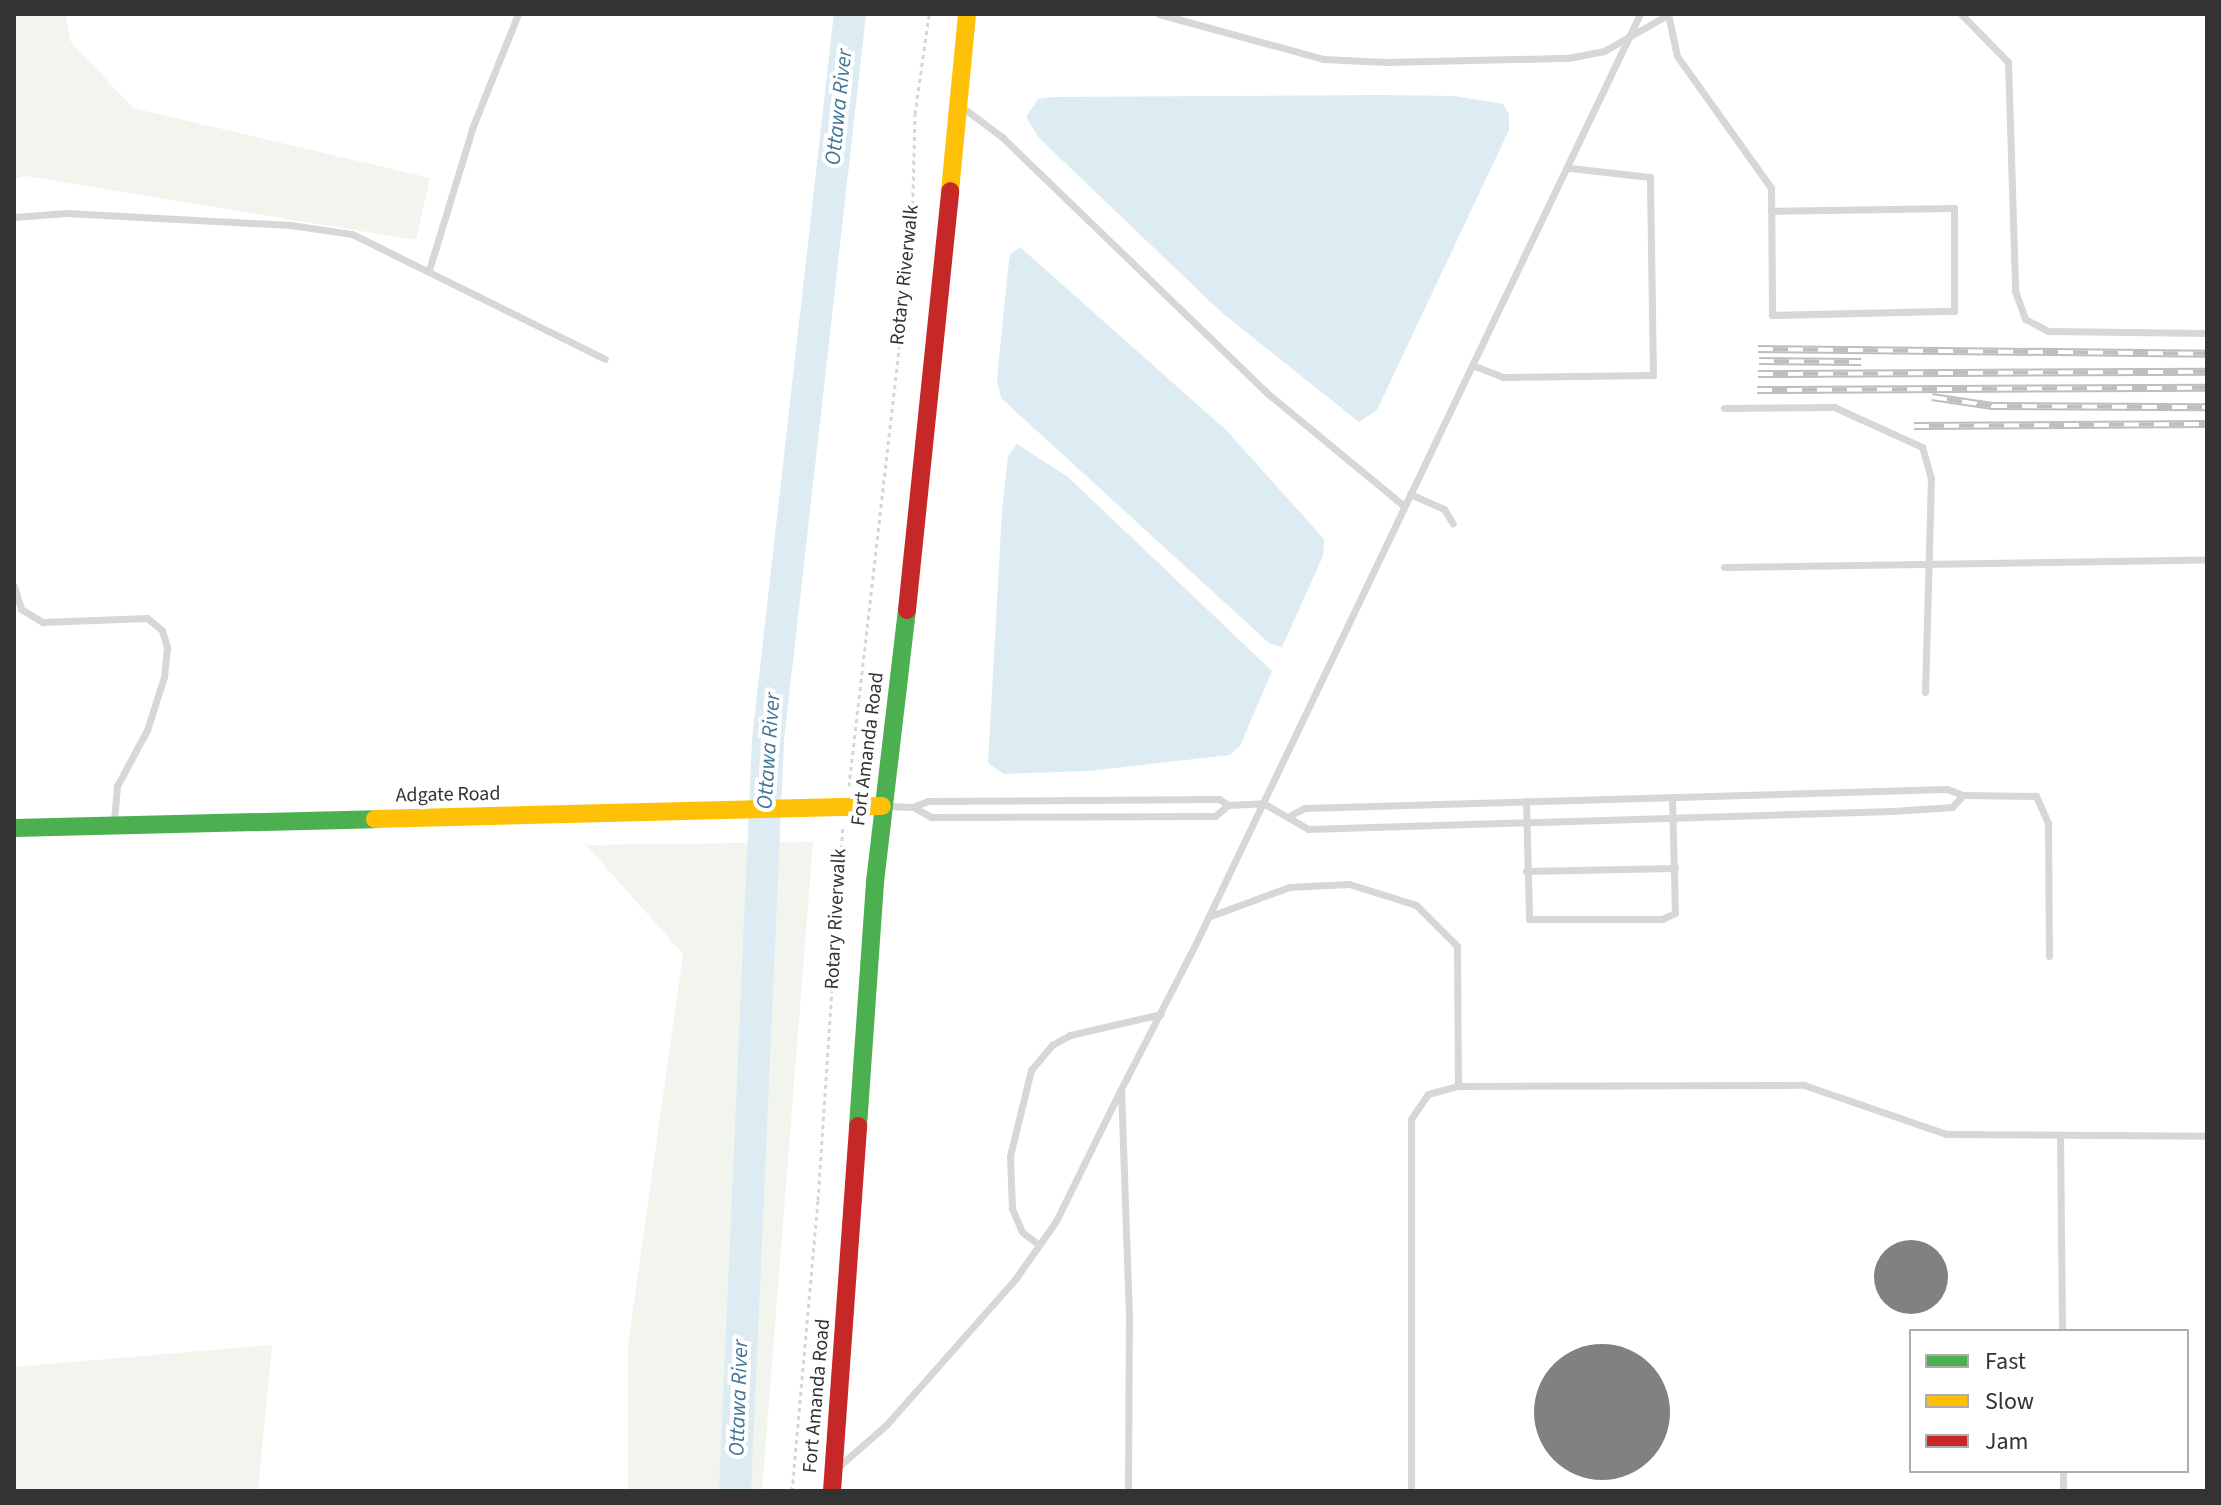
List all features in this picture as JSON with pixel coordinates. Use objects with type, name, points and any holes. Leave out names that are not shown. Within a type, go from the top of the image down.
[{"type":"street","name":"Fort Amanda Road","points":[[832,1491],[882,806],[924,458],[967,14]]},
{"type":"street","name":"Adgate Road","points":[[14,828],[882,806]]},
{"type":"lane","points":[[429,270],[473,126],[518,14]]},
{"type":"lane","points":[[1159,14],[1285,50],[1349,61],[1568,58],[1604,51],[1668,14],[1677,56],[1771,188],[1771,211],[1772,315],[1954,311],[1954,208],[1771,211]]},
{"type":"lane","points":[[834,1471],[887,1424],[971,1331],[1056,1221],[1208,917],[1633,37],[1640,14]]},
{"type":"lane","points":[[1961,14],[2008,62],[2015,291],[2025,319],[2049,331],[2207,333]]},
{"type":"lane","points":[[957,104],[1002,137],[1267,393],[1404,506]]},
{"type":"lane","points":[[1472,365],[1504,377],[1653,375],[1650,177],[1570,168]]},
{"type":"lane","points":[[14,217],[67,213],[325,227],[385,247],[605,359]]},
{"type":"lane","points":[[1724,408],[1834,407],[1922,447],[1931,478],[1925,563],[1925,692]]},
{"type":"lane","points":[[1410,494],[1444,509],[1453,524]]},
{"type":"lane","points":[[1724,567],[2207,559]]},
{"type":"lane","points":[[14,586],[21,609],[43,622],[147,618],[162,630],[167,648],[164,677],[147,730],[120,775],[114,825]]},
{"type":"lane","points":[[1291,815],[1305,808],[1947,789],[1963,795],[2036,796],[2044,808],[2049,956]]},
{"type":"lane","points":[[882,806],[913,807],[928,801],[974,800],[1219,799],[1228,805],[1263,803],[1291,815],[1308,829],[1674,819],[1952,807],[1963,795]]},
{"type":"lane","points":[[1526,801],[1529,919],[1662,919],[1675,913],[1672,797]]},
{"type":"lane","points":[[913,807],[931,817],[1215,816],[1228,805]]},
{"type":"lane","points":[[1526,871],[1675,868]]},
{"type":"lane","points":[[1208,917],[1289,887],[1349,884],[1416,905],[1457,946],[1458,1086]]},
{"type":"lane","points":[[1038,1244],[1022,1232],[1012,1208],[1010,1156],[1031,1070],[1052,1045],[1070,1035],[1161,1014]]},
{"type":"lane","points":[[1411,1491],[1411,1119],[1428,1094],[1458,1086],[1804,1085],[1946,1134],[2207,1136]]},
{"type":"lane","points":[[1121,1089],[1129,1317],[1128,1491]]},
{"type":"lane","points":[[2060,1135],[2062,1329]]},
{"type":"path","name":"Rotary Riverwalk","points":[[792,1491],[818,1200],[840,835],[848,807],[912,236],[915,114],[929,14]]},
{"type":"shaded area","points":[[14,14],[65,14],[71,42],[133,108],[430,178],[416,240],[25,176],[14,179]]},
{"type":"shaded area","points":[[1454,96],[1503,104],[1509,114],[1509,130],[1377,410],[1359,422],[1221,312],[1039,138],[1026,117],[1038,99],[1053,97]]},
{"type":"shaded area","points":[[1020,247],[1227,431],[1324,539],[1323,556],[1282,647],[1269,643],[1001,398],[997,379],[1008,270],[1010,255]]},
{"type":"shaded area","points":[[1017,444],[1068,477],[1272,671],[1240,746],[1230,755],[1088,771],[1004,774],[988,763],[1002,510],[1008,456]]},
{"type":"shaded area","points":[[813,842],[762,1491],[628,1491],[628,1345],[683,954],[586,845]]},
{"type":"shaded area","points":[[272,1345],[258,1491],[14,1491],[14,1367]]},
{"type":"building","points":[[1904,1240],[1918,1240],[1932,1246],[1942,1256],[1948,1277],[1942,1298],[1932,1308],[1918,1314],[1904,1314],[1890,1308],[1880,1298],[1874,1284],[1874,1270],[1880,1256],[1890,1246]]},
{"type":"building","points":[[1602,1344],[1628,1349],[1650,1364],[1665,1386],[1670,1412],[1665,1438],[1650,1460],[1628,1475],[1602,1480],[1576,1475],[1554,1460],[1539,1438],[1534,1412],[1539,1386],[1554,1364],[1576,1349]]},
{"type":"waterway","name":"Ottawa River","points":[[735,1491],[768,740],[850,14]]},
{"type":"railway","points":[[1758,349],[2207,354]]},
{"type":"railway","points":[[1759,361],[1861,362]]},
{"type":"railway","points":[[1758,374],[2207,372]]},
{"type":"railway","points":[[1757,390],[2207,388]]},
{"type":"railway","points":[[1932,397],[1992,406],[2207,407]]},
{"type":"railway","points":[[1914,426],[2207,424]]},
{"type":"traffic: fast","points":[[858,1126],[875,882],[907,610]]},
{"type":"traffic: fast","points":[[14,828],[375,819]]},
{"type":"traffic: slow","points":[[950,191],[967,14]]},
{"type":"traffic: slow","points":[[375,819],[882,806]]},
{"type":"traffic: jam","points":[[907,610],[950,191]]},
{"type":"traffic: jam","points":[[832,1491],[858,1126]]}]
